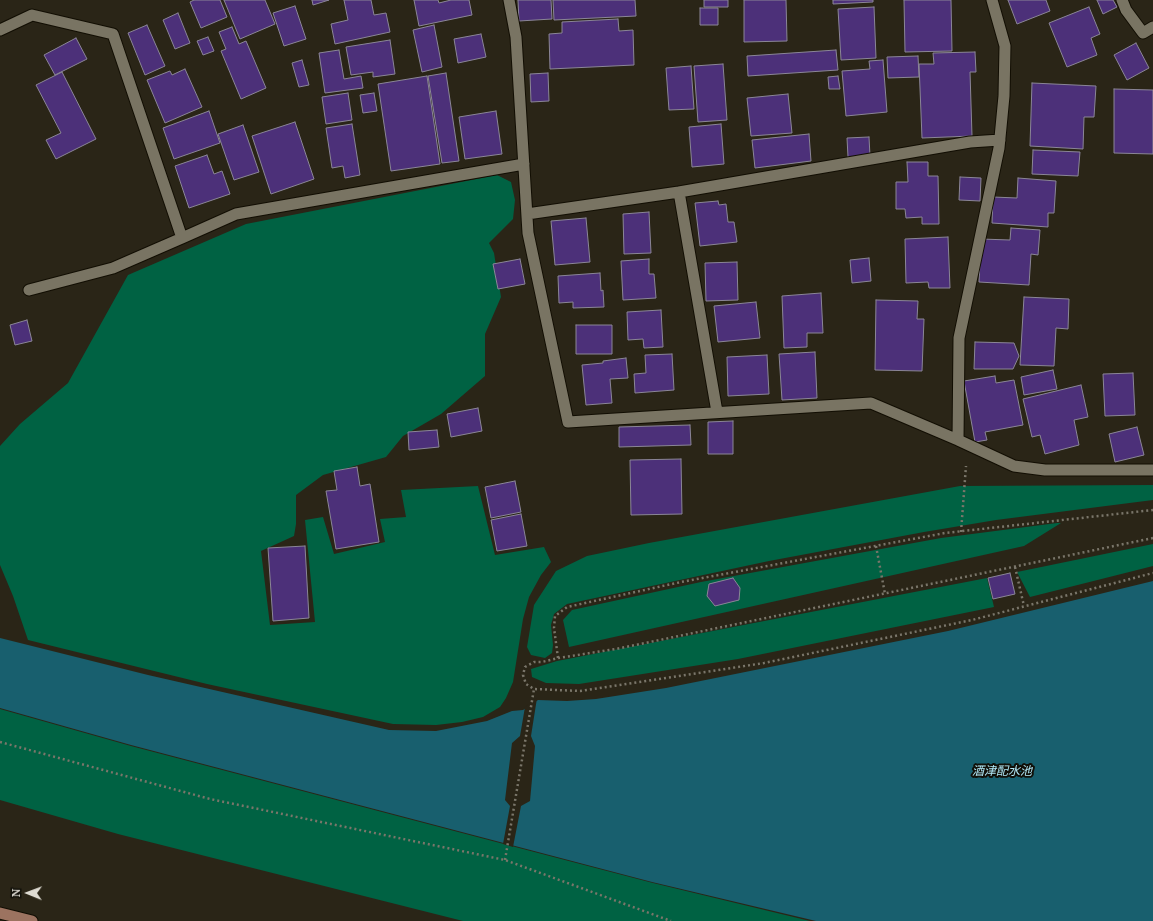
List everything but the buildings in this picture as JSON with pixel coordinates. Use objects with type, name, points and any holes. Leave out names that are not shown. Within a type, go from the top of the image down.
[{"type":"main road","points":[[0,913],[32,921]]},
{"type":"street","points":[[509,0],[516,38],[528,233],[568,422],[871,404],[963,442],[1014,466],[1045,470],[1153,470]]},
{"type":"street","points":[[963,442],[959,338],[999,148],[1004,96],[1005,46],[992,0]]},
{"type":"street","points":[[1122,0],[1126,10],[1143,33],[1153,27]]},
{"type":"street","points":[[0,30],[32,14],[114,34],[182,238]]},
{"type":"street","points":[[526,214],[679,192],[970,142],[1000,140]]},
{"type":"street","points":[[29,290],[113,268],[236,214],[524,164]]},
{"type":"street","points":[[679,192],[717,412]]},
{"type":"path","points":[[960,532],[963,442]]},
{"type":"path","points":[[558,658],[554,628],[555,616],[567,607],[681,582],[960,532],[1153,510]]},
{"type":"path","points":[[1153,538],[616,649],[542,662],[534,662],[525,667],[523,675],[526,684],[534,689],[580,691],[764,663],[972,620],[1153,573]]},
{"type":"path","points":[[876,546],[885,594]]},
{"type":"path","points":[[1015,567],[1024,606]]},
{"type":"path","points":[[505,860],[534,689]]},
{"type":"path","points":[[0,742],[210,799],[505,860],[670,921]]},
{"type":"green space","points":[[497,175],[511,182],[515,200],[513,219],[489,243],[494,253],[501,297],[485,334],[485,376],[441,414],[403,436],[386,457],[323,475],[296,495],[296,524],[294,536],[261,551],[270,625],[315,622],[305,520],[323,517],[334,554],[385,542],[380,519],[406,517],[401,490],[478,486],[495,555],[544,547],[551,562],[541,575],[529,597],[523,619],[513,682],[500,707],[483,717],[462,722],[436,725],[393,724],[207,684],[28,640],[13,596],[0,565],[0,446],[20,424],[68,383],[128,275],[246,224]]},
{"type":"green space","points":[[1153,485],[1153,500],[996,520],[924,532],[769,561],[567,604],[554,614],[551,625],[553,645],[552,653],[545,658],[531,655],[527,647],[534,605],[556,571],[587,556],[649,543],[960,486]]},
{"type":"green space","points":[[1061,523],[1024,546],[569,647],[563,620],[572,610],[701,582],[941,538]]},
{"type":"green space","points":[[1153,544],[1153,566],[1030,597],[1017,572]]},
{"type":"green space","points":[[987,578],[994,607],[738,659],[579,684],[546,683],[532,677],[531,669],[557,661]]},
{"type":"green space","points":[[0,709],[131,746],[500,843],[653,883],[810,921],[463,921],[118,834],[0,800]]},
{"type":"water","name":"酒津配水池","points":[[1153,581],[1153,921],[816,921],[652,882],[131,745],[0,708],[0,638],[148,675],[389,730],[436,731],[487,721],[512,711],[523,710],[538,700],[567,701],[596,699],[666,688],[948,631]]},
{"type":"pier","points":[[537,698],[531,736],[535,746],[530,801],[521,806],[513,847],[503,844],[510,806],[505,800],[512,743],[520,736],[525,707]]}]
